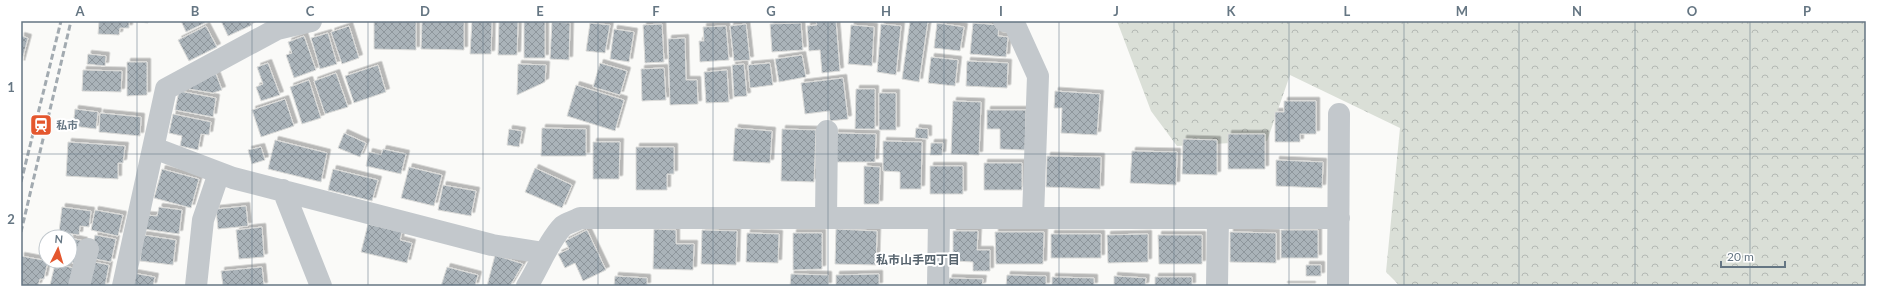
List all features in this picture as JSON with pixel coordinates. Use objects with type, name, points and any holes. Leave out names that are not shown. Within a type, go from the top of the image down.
[{"type":"street","points":[[123,286],[166,89],[276,25],[312,21]]},
{"type":"street","points":[[1004,21],[1014,23],[1038,76],[1033,217]]},
{"type":"street","points":[[1338,286],[1339,114]]},
{"type":"street","points":[[826,218],[827,131]]},
{"type":"street","points":[[154,148],[219,173],[492,245],[544,253]]},
{"type":"street","points":[[196,286],[203,220],[219,173]]},
{"type":"street","points":[[283,190],[321,286]]},
{"type":"street","points":[[527,286],[538,269],[544,253],[564,226],[580,218],[1339,218]]},
{"type":"street","points":[[938,286],[939,218]]},
{"type":"street","points":[[1217,286],[1218,218]]},
{"type":"street","points":[[79,286],[88,249]]},
{"type":"green space","points":[[1117,21],[1866,21],[1866,286],[1400,286],[1386,272],[1400,128],[1290,75],[1267,141],[1177,146],[1151,111]]},
{"type":"building","points":[[99,21],[129,21],[129,28],[120,28],[119,35],[98,34]]},
{"type":"building","points":[[129,21],[148,21],[148,23]]},
{"type":"building","points":[[181,21],[204,21],[205,23],[186,32]]},
{"type":"building","points":[[221,21],[250,21],[252,25],[228,36]]},
{"type":"building","points":[[374,21],[416,21],[416,50],[374,49]]},
{"type":"building","points":[[422,21],[464,22],[464,50],[421,49]]},
{"type":"building","points":[[472,21],[492,21],[491,54],[470,54]]},
{"type":"building","points":[[499,21],[518,21],[517,55],[498,55]]},
{"type":"building","points":[[524,21],[545,21],[545,58],[524,58]]},
{"type":"building","points":[[816,21],[836,21],[840,71],[822,73],[820,50],[809,51],[807,26],[817,25]]},
{"type":"building","points":[[910,21],[928,21],[919,82],[902,79]]},
{"type":"building","points":[[552,22],[570,23],[569,60],[550,59]]},
{"type":"building","points":[[590,23],[610,25],[605,53],[586,51]]},
{"type":"building","points":[[801,23],[803,50],[772,52],[770,24]]},
{"type":"building","points":[[937,23],[964,27],[960,51],[934,48]]},
{"type":"building","points":[[973,23],[999,25],[998,36],[1008,37],[1006,57],[970,54]]},
{"type":"building","points":[[662,24],[664,62],[645,63],[643,25]]},
{"type":"building","points":[[746,24],[750,60],[734,61],[730,26]]},
{"type":"building","points":[[881,24],[901,26],[896,75],[877,72]]},
{"type":"building","points":[[851,25],[874,27],[872,66],[848,64]]},
{"type":"building","points":[[206,26],[217,47],[189,61],[178,40]]},
{"type":"building","points":[[349,26],[359,58],[342,64],[331,32]]},
{"type":"building","points":[[726,26],[729,60],[700,62],[699,41],[704,41],[703,27]]},
{"type":"building","points":[[614,29],[634,32],[629,62],[610,59]]},
{"type":"building","points":[[328,33],[337,64],[320,69],[311,38]]},
{"type":"building","points":[[21,36],[28,38],[21,64]]},
{"type":"building","points":[[304,36],[316,70],[294,78],[286,55],[292,53],[288,42]]},
{"type":"building","points":[[685,38],[686,80],[697,80],[698,104],[670,105],[668,39]]},
{"type":"building","points":[[88,54],[106,56],[105,66],[87,64]]},
{"type":"building","points":[[802,55],[806,77],[779,82],[775,59]]},
{"type":"building","points":[[931,57],[958,60],[955,86],[928,83]]},
{"type":"building","points":[[967,61],[1008,63],[1007,88],[966,86]]},
{"type":"building","points":[[127,62],[147,62],[147,95],[127,96]]},
{"type":"building","points":[[268,63],[280,95],[261,101],[256,87],[263,84],[257,67]]},
{"type":"building","points":[[600,63],[627,71],[620,95],[593,87]]},
{"type":"building","points":[[770,63],[773,85],[750,88],[748,65]]},
{"type":"building","points":[[518,64],[546,65],[545,82],[517,95]]},
{"type":"building","points":[[744,64],[747,96],[734,97],[732,65]]},
{"type":"building","points":[[378,65],[386,92],[354,103],[345,76]]},
{"type":"building","points":[[664,68],[666,100],[642,101],[641,69]]},
{"type":"building","points":[[83,70],[122,71],[121,92],[82,91]]},
{"type":"building","points":[[727,70],[729,102],[706,103],[704,72]]},
{"type":"building","points":[[336,73],[348,107],[325,114],[314,81]]},
{"type":"building","points":[[216,74],[222,90],[213,93],[189,89],[190,83]]},
{"type":"building","points":[[843,78],[848,119],[830,121],[829,111],[805,114],[801,83]]},
{"type":"building","points":[[309,80],[321,118],[302,124],[290,87]]},
{"type":"building","points":[[576,85],[624,100],[615,131],[567,116]]},
{"type":"building","points":[[856,89],[875,89],[875,129],[855,129]]},
{"type":"building","points":[[179,91],[216,98],[213,117],[175,110]]},
{"type":"building","points":[[1055,91],[1100,94],[1097,135],[1061,133],[1062,108],[1054,108]]},
{"type":"building","points":[[879,93],[896,93],[896,130],[879,130]]},
{"type":"building","points":[[285,99],[294,126],[261,137],[252,110]]},
{"type":"building","points":[[953,101],[981,102],[979,155],[951,154]]},
{"type":"building","points":[[1284,101],[1316,101],[1316,134],[1300,134],[1300,142],[1275,142],[1275,112],[1284,112]]},
{"type":"building","points":[[75,109],[98,112],[96,129],[73,126]]},
{"type":"building","points":[[987,110],[1026,110],[1025,150],[1000,149],[1000,129],[987,129]]},
{"type":"building","points":[[100,113],[141,117],[140,136],[99,132]]},
{"type":"building","points":[[173,114],[211,122],[209,135],[201,134],[198,150],[180,146],[182,136],[169,133]]},
{"type":"building","points":[[542,128],[586,129],[586,156],[541,156]]},
{"type":"building","points":[[735,128],[772,131],[770,163],[733,161]]},
{"type":"building","points":[[916,128],[928,129],[928,139],[915,138]]},
{"type":"building","points":[[509,129],[522,131],[519,147],[507,145]]},
{"type":"building","points":[[782,129],[816,130],[814,182],[781,181]]},
{"type":"building","points":[[344,133],[366,143],[360,157],[338,148]]},
{"type":"building","points":[[835,133],[876,134],[875,162],[835,162]]},
{"type":"building","points":[[1228,134],[1265,134],[1265,169],[1228,169]]},
{"type":"building","points":[[1183,139],[1217,140],[1217,175],[1182,174]]},
{"type":"building","points":[[275,140],[327,153],[321,182],[268,169]]},
{"type":"building","points":[[883,141],[922,142],[921,189],[900,189],[900,172],[883,171]]},
{"type":"building","points":[[68,142],[125,146],[123,163],[118,163],[118,179],[66,176]]},
{"type":"building","points":[[593,142],[620,142],[619,179],[593,179]]},
{"type":"building","points":[[931,143],[943,143],[942,155],[930,155]]},
{"type":"building","points":[[261,147],[265,160],[252,164],[248,150]]},
{"type":"building","points":[[636,147],[674,147],[674,174],[667,174],[667,190],[636,190]]},
{"type":"building","points":[[383,149],[406,154],[401,174],[366,166],[369,152],[381,155]]},
{"type":"building","points":[[1132,151],[1177,152],[1176,185],[1130,183]]},
{"type":"building","points":[[1047,156],[1101,157],[1100,189],[1046,187]]},
{"type":"building","points":[[1276,160],[1323,162],[1322,188],[1276,186]]},
{"type":"building","points":[[984,163],[1022,163],[1022,190],[984,190]]},
{"type":"building","points":[[864,166],[880,167],[879,204],[864,204]]},
{"type":"building","points":[[930,166],[963,166],[963,194],[930,194]]},
{"type":"building","points":[[409,167],[442,175],[434,206],[401,198]]},
{"type":"building","points":[[535,168],[572,185],[562,208],[525,192]]},
{"type":"building","points":[[162,169],[199,179],[191,208],[154,198]]},
{"type":"building","points":[[333,169],[378,180],[372,201],[328,190]]},
{"type":"building","points":[[443,185],[476,191],[471,216],[438,210]]},
{"type":"building","points":[[246,206],[248,226],[218,229],[216,209]]},
{"type":"building","points":[[62,207],[91,211],[89,227],[80,226],[79,235],[78,229],[59,229]]},
{"type":"building","points":[[159,207],[182,210],[179,234],[143,229],[145,215],[157,216]]},
{"type":"building","points":[[95,210],[123,215],[118,236],[91,230]]},
{"type":"building","points":[[368,224],[402,232],[400,240],[412,243],[407,263],[361,252]]},
{"type":"building","points":[[262,227],[264,257],[239,259],[236,230]]},
{"type":"building","points":[[654,229],[676,230],[676,244],[694,244],[693,270],[653,269]]},
{"type":"building","points":[[836,229],[877,231],[876,265],[835,264]]},
{"type":"building","points":[[587,230],[606,270],[583,281],[575,263],[565,268],[558,254],[569,249],[565,241]]},
{"type":"building","points":[[702,230],[737,231],[736,265],[701,264]]},
{"type":"building","points":[[1281,230],[1318,230],[1318,258],[1281,258]]},
{"type":"building","points":[[953,231],[978,231],[977,250],[990,250],[990,271],[973,271],[973,262],[953,261]]},
{"type":"building","points":[[995,232],[1044,232],[1043,264],[996,264]]},
{"type":"building","points":[[1230,232],[1276,233],[1276,263],[1230,262]]},
{"type":"building","points":[[747,233],[779,234],[778,263],[746,262]]},
{"type":"building","points":[[793,233],[822,233],[822,269],[793,270]]},
{"type":"building","points":[[1051,234],[1101,234],[1101,258],[1051,258]]},
{"type":"building","points":[[1148,234],[1148,262],[1108,263],[1107,235]]},
{"type":"building","points":[[95,235],[116,239],[111,262],[90,258]]},
{"type":"building","points":[[143,235],[176,240],[173,265],[140,261]]},
{"type":"building","points":[[1158,235],[1202,235],[1202,264],[1159,264]]},
{"type":"building","points":[[78,240],[84,241],[78,264]]},
{"type":"building","points":[[495,255],[523,264],[510,286],[487,286]]},
{"type":"building","points":[[21,256],[38,259],[38,269],[46,269],[44,279],[40,279],[38,286],[21,286]]},
{"type":"building","points":[[89,261],[109,265],[105,286],[84,286]]},
{"type":"building","points":[[1306,265],[1321,265],[1321,276],[1306,276]]},
{"type":"building","points":[[262,267],[264,286],[223,286],[221,271]]},
{"type":"building","points":[[447,267],[478,275],[475,286],[441,286]]},
{"type":"building","points":[[54,269],[78,269],[73,286],[50,285]]},
{"type":"building","points":[[133,273],[155,277],[153,286],[131,286]]},
{"type":"building","points":[[791,274],[828,275],[828,286],[790,286]]},
{"type":"building","points":[[879,274],[879,286],[836,286],[836,275]]},
{"type":"building","points":[[1007,275],[1046,276],[1046,286],[1006,286]]},
{"type":"building","points":[[615,276],[647,278],[647,286],[614,286]]},
{"type":"building","points":[[1114,276],[1146,278],[1145,286],[1114,286]]},
{"type":"building","points":[[1052,277],[1094,278],[1094,286],[1052,286]]},
{"type":"building","points":[[1155,277],[1192,277],[1192,286],[1155,286]]},
{"type":"building","points":[[949,278],[983,279],[982,286],[948,286]]},
{"type":"building","points":[[1312,285],[1312,286],[1284,286]]},
{"type":"railway","points":[[21,182],[61,21]]},
{"type":"railway","points":[[21,232],[71,21]]},
{"type":"place","name":"私市","points":[[41,125]]},
{"type":"district","name":"私市山手四丁目","points":[[918,260]]}]
